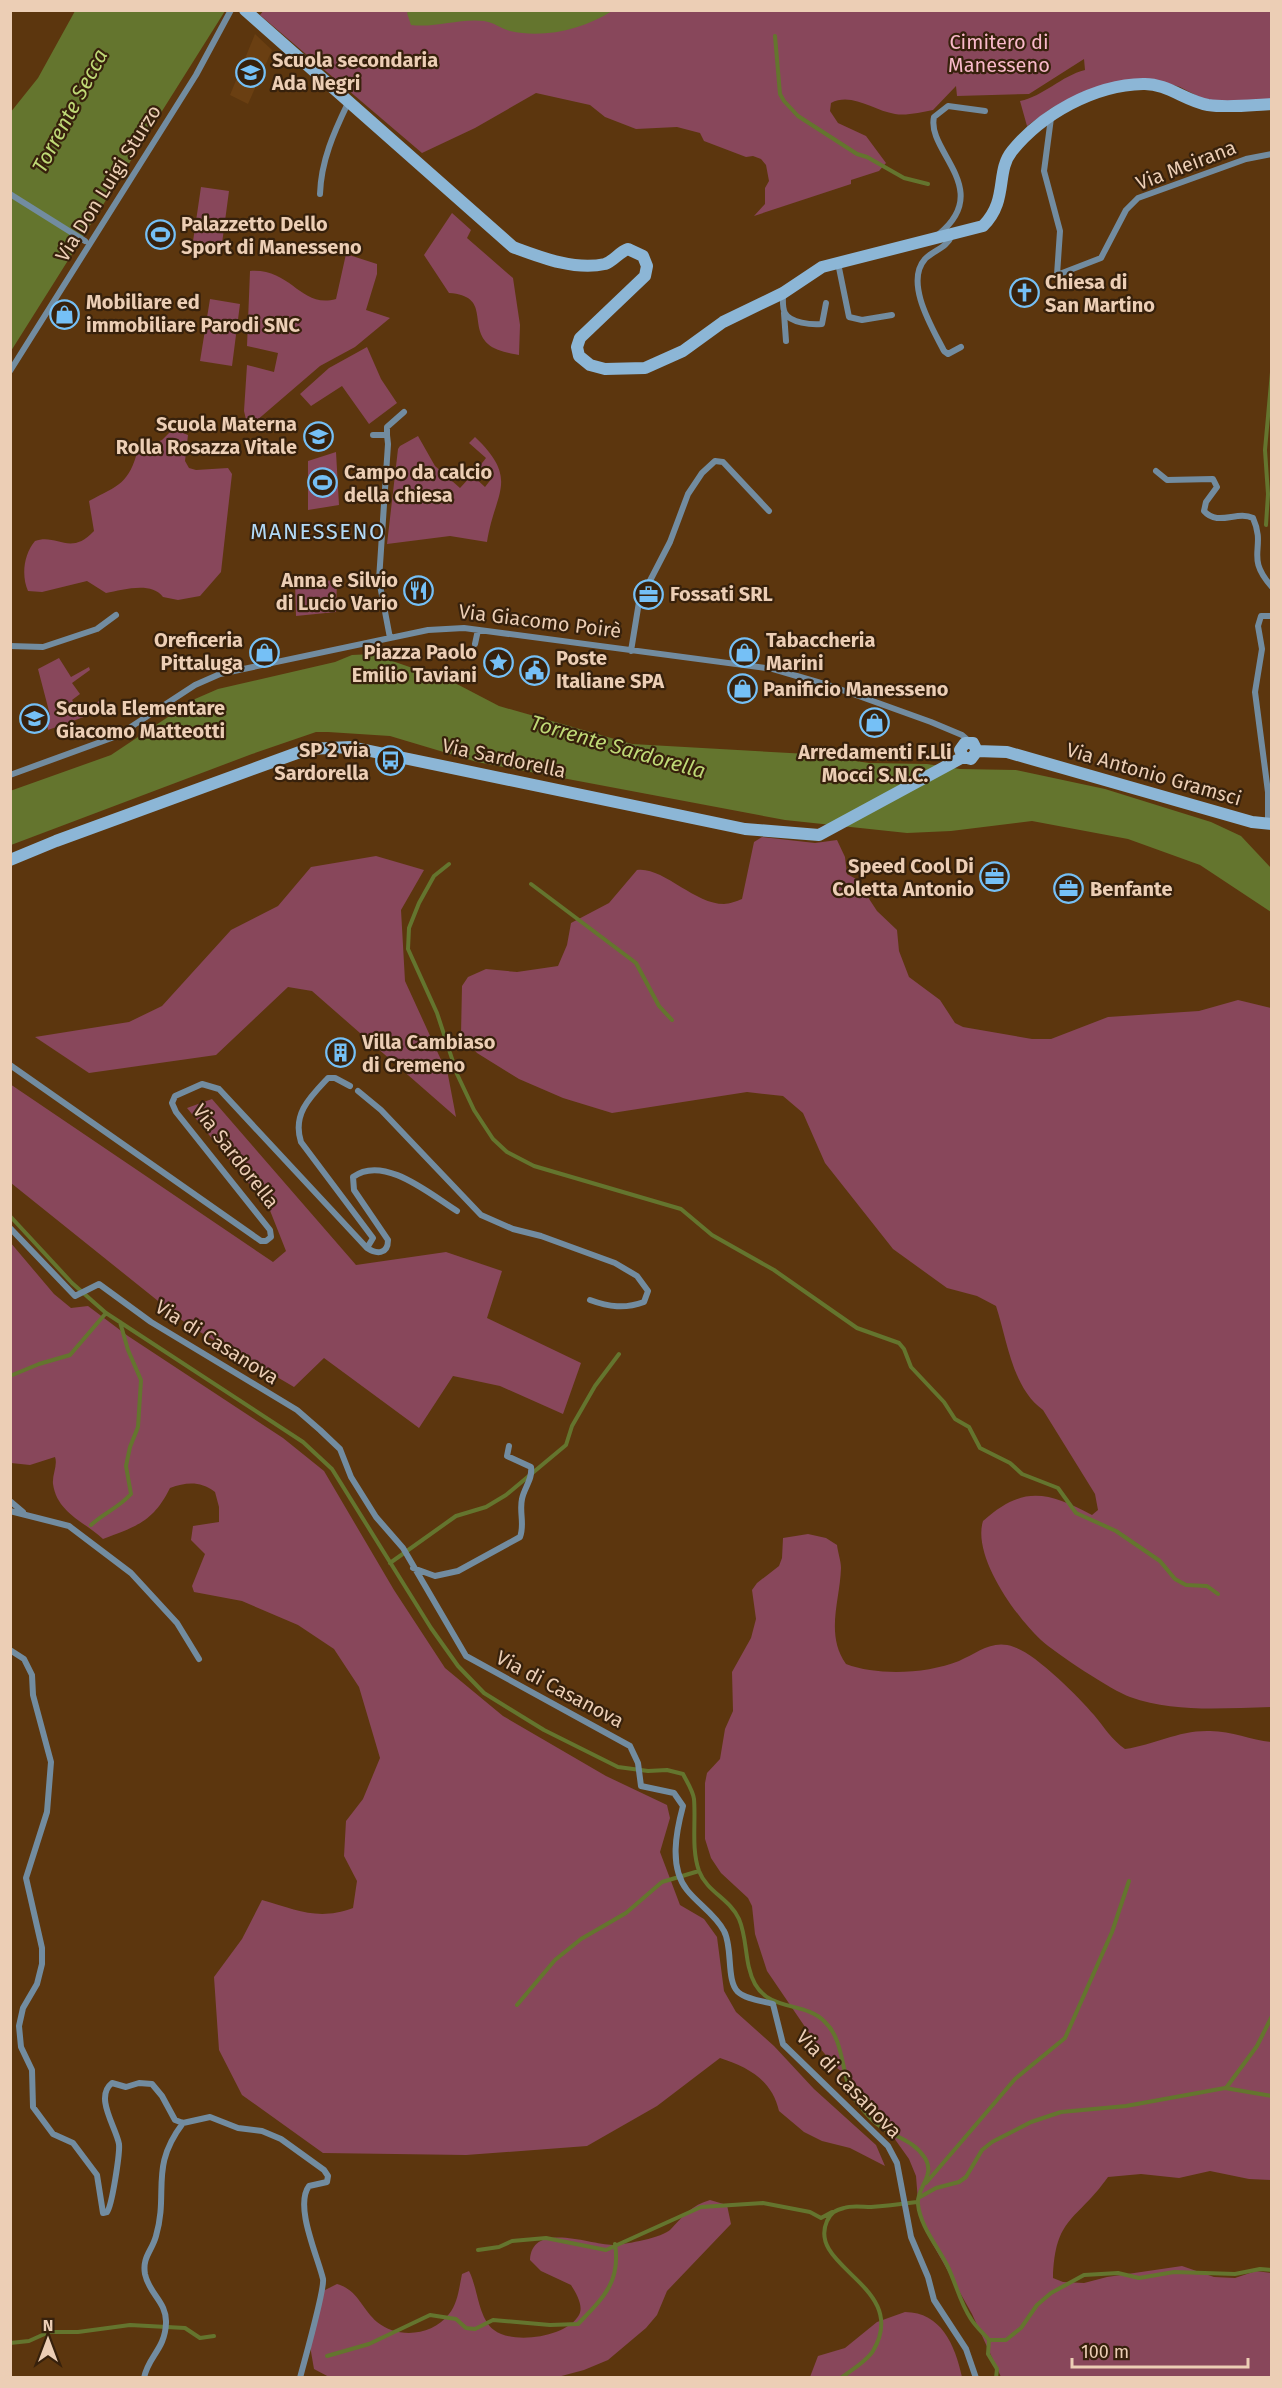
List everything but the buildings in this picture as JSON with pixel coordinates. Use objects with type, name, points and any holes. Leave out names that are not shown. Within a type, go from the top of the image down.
[{"type":"street","name":"Via Don Luigi Sturzo","points":[[10,370],[196,75],[231,10]]},
{"type":"street","points":[[245,10],[513,247],[549,261],[587,265],[607,263],[628,249],[643,256],[647,266],[645,276],[580,338],[577,347],[579,356],[590,365],[626,369],[661,363],[683,351],[723,322],[783,293],[822,267],[936,236],[971,231],[983,226],[990,219],[1001,197],[1009,156],[1051,115],[1076,100],[1144,83],[1172,90],[1205,105],[1272,104]]},
{"type":"street","points":[[320,194],[321,176],[327,151],[348,103]]},
{"type":"street","points":[[936,236],[952,221],[960,198],[954,166],[933,129],[934,117],[948,106],[985,111]]},
{"type":"street","name":"Via Meirana","points":[[1051,115],[1044,160],[1060,231],[1057,275],[1101,258],[1126,210],[1138,198],[1253,156],[1272,154]]},
{"type":"street","points":[[10,194],[85,241]]},
{"type":"street","points":[[952,234],[946,245],[925,260],[920,268],[918,298],[944,351],[948,354],[961,347]]},
{"type":"street","points":[[838,262],[849,317],[862,320],[892,315]]},
{"type":"street","points":[[783,293],[786,341]]},
{"type":"street","points":[[784,313],[790,319],[818,324],[823,321],[826,303]]},
{"type":"street","points":[[390,638],[379,580],[388,444],[387,427],[404,412]]},
{"type":"street","points":[[374,435],[387,435]]},
{"type":"street","points":[[631,651],[639,602],[670,542],[688,494],[702,473],[715,461],[723,462],[769,511]]},
{"type":"street","points":[[1156,471],[1167,480],[1213,478],[1217,487],[1206,502],[1204,511],[1209,516],[1216,519],[1247,515],[1253,518],[1259,530],[1256,561],[1262,576],[1272,587]]},
{"type":"street","points":[[10,646],[43,647],[97,629],[116,615]]},
{"type":"street","points":[[1270,824],[1255,692],[1262,649],[1258,626],[1261,616],[1272,616]]},
{"type":"street","name":"Via Giacomo Poirè","points":[[10,776],[117,735],[195,685],[214,676],[428,630],[478,630],[773,669],[831,686],[931,722],[962,735],[974,747],[1027,756]]},
{"type":"street","points":[[475,644],[478,630]]},
{"type":"street","name":"Via Sardorella","points":[[10,860],[56,840],[308,749],[351,747],[767,832],[819,835],[963,757],[961,747],[974,747]]},
{"type":"street","name":"Via Antonio Gramsci","points":[[1027,756],[1252,822],[1270,824]]},
{"type":"street","name":"Via Sardorella","points":[[10,1065],[261,1241],[266,1241],[271,1237],[270,1230],[176,1112],[172,1102],[175,1096],[202,1084],[219,1089],[367,1248]]},
{"type":"street","points":[[350,1086],[335,1078],[328,1078],[302,1108],[299,1134],[301,1142],[373,1238],[367,1248],[376,1253],[382,1252],[387,1247],[388,1240],[354,1190],[353,1177],[360,1172],[386,1172],[407,1178],[457,1211]]},
{"type":"street","points":[[358,1091],[381,1110],[481,1215],[513,1229],[615,1263],[637,1276],[648,1291],[644,1302],[633,1306],[609,1307],[590,1300]]},
{"type":"street","name":"Via di Casanova","points":[[10,1228],[75,1296],[99,1284],[151,1322],[297,1410],[340,1449],[351,1477],[376,1516],[403,1548],[466,1656],[552,1705],[608,1731],[630,1746],[638,1763],[641,1786],[648,1790],[674,1793],[683,1806],[675,1840],[679,1873],[686,1889],[723,1928],[728,1939],[733,1984],[739,1993],[772,2004],[783,2044],[888,2146],[897,2163],[911,2237],[928,2277],[934,2300],[966,2349],[976,2378]]},
{"type":"street","points":[[413,1568],[435,1576],[458,1571],[520,1537],[523,1530],[522,1499],[532,1473],[531,1467],[507,1456],[509,1446]]},
{"type":"street","points":[[10,1501],[25,1515]]},
{"type":"street","points":[[10,1511],[69,1526],[131,1573],[177,1623],[199,1659]]},
{"type":"street","points":[[10,1650],[24,1659],[32,1675],[33,1695],[51,1762],[47,1812],[26,1878],[42,1947],[42,1964],[37,1984],[23,2008],[19,2026],[21,2047],[32,2070],[33,2107],[52,2134],[73,2143],[97,2175],[100,2181],[103,2213],[107,2212],[111,2204],[119,2153],[105,2099],[108,2086],[112,2083],[126,2087],[139,2083],[152,2084],[162,2096],[172,2118],[183,2122],[210,2117],[238,2128],[262,2131],[281,2139],[328,2176],[327,2182],[309,2186],[305,2192],[307,2226],[323,2286],[300,2378]]},
{"type":"street","points":[[144,2378],[165,2338],[166,2311],[150,2287],[144,2266],[146,2253],[156,2239],[159,2224],[161,2169],[171,2141],[183,2122]]},
{"type":"shaded area","name":"Scuola secondaria Ada Negri","points":[[255,34],[272,50],[248,104],[230,95]]},
{"type":"green space","name":"Cimitero di Manesseno","points":[[264,10],[1271,11],[1271,102],[1219,107],[1180,87],[1156,80],[1094,90],[1053,107],[1027,126],[1020,101],[1037,95],[1085,70],[1084,59],[1029,94],[957,96],[956,86],[933,110],[904,115],[855,101],[839,100],[831,103],[830,111],[838,123],[866,136],[886,163],[879,171],[851,180],[851,184],[754,216],[765,204],[765,188],[769,181],[766,165],[761,159],[753,156],[746,157],[704,141],[700,133],[677,127],[636,129],[605,117],[590,105],[536,93],[475,128],[422,153],[260,15]]},
{"type":"green space","points":[[201,187],[229,191],[221,251],[192,248]]},
{"type":"green space","points":[[452,213],[471,230],[467,238],[513,278],[520,325],[519,355],[499,350],[488,344],[479,328],[475,305],[462,295],[449,293],[424,255]]},
{"type":"green space","points":[[346,254],[377,264],[377,274],[366,310],[390,318],[355,347],[320,366],[248,428],[244,411],[247,365],[274,372],[278,353],[247,346],[250,271],[276,276],[313,298],[324,301],[336,299]]},
{"type":"green space","points":[[210,299],[240,304],[232,366],[200,361]]},
{"type":"green space","points":[[367,347],[381,379],[397,403],[369,424],[342,386],[311,406],[300,394],[329,368]]},
{"type":"green space","points":[[173,429],[188,435],[185,461],[189,468],[196,470],[228,468],[232,474],[221,572],[200,596],[178,600],[163,597],[158,592],[144,588],[106,593],[87,581],[42,592],[28,591],[25,565],[28,552],[35,541],[43,539],[71,543],[85,539],[94,531],[89,501],[115,487],[126,477],[135,461],[138,449],[162,440]]},
{"type":"green space","points":[[418,436],[435,466],[460,488],[472,475],[485,487],[492,478],[479,467],[486,458],[469,443],[475,437],[497,464],[501,486],[487,542],[450,536],[387,544],[398,449]]},
{"type":"green space","name":"Campo da calcio della chiesa","points":[[336,452],[339,505],[308,510],[308,461]]},
{"type":"green space","points":[[337,580],[336,612],[296,616],[295,583]]},
{"type":"green space","points":[[59,658],[71,677],[89,667],[90,670],[72,683],[80,694],[72,700],[81,713],[99,701],[103,710],[48,730],[46,717],[50,715],[38,669]]},
{"type":"green space","points":[[762,837],[815,843],[837,840],[845,857],[847,874],[856,879],[877,911],[897,930],[899,951],[909,977],[940,1000],[955,1023],[963,1027],[1032,1039],[1051,1039],[1108,1017],[1199,1011],[1238,1000],[1271,1008],[1271,1707],[1182,1707],[1130,1697],[1098,1680],[1058,1654],[1041,1640],[1020,1617],[998,1585],[990,1568],[981,1535],[983,1521],[997,1509],[1011,1502],[1023,1497],[1036,1496],[1062,1501],[1092,1515],[1098,1510],[1095,1494],[1043,1410],[1033,1401],[1017,1376],[996,1306],[977,1296],[947,1288],[893,1249],[825,1163],[803,1113],[783,1096],[747,1092],[612,1113],[563,1098],[519,1079],[477,1053],[461,1034],[462,986],[468,977],[486,969],[517,972],[558,966],[567,945],[571,923],[609,903],[637,870],[647,870],[657,874],[713,902],[726,904],[742,899],[754,842]]},
{"type":"green space","points":[[376,856],[424,870],[401,910],[405,981],[448,1075],[456,1117],[312,991],[288,987],[216,1055],[89,1073],[35,1037],[129,1022],[162,1006],[231,930],[278,906],[311,867]]},
{"type":"green space","points":[[10,1084],[273,1262],[286,1251],[269,1208],[187,1108],[212,1099],[356,1265],[446,1252],[502,1271],[487,1318],[581,1363],[563,1414],[500,1386],[453,1376],[419,1428],[324,1358],[294,1387],[188,1325],[11,1183]]},
{"type":"green space","points":[[10,1242],[54,1294],[71,1308],[88,1306],[128,1336],[283,1438],[324,1471],[394,1590],[445,1668],[503,1716],[606,1776],[667,1805],[670,1818],[660,1852],[680,1905],[704,1919],[717,1937],[724,1991],[736,2012],[774,2046],[814,2089],[876,2145],[885,2166],[850,2148],[822,2141],[804,2132],[779,2111],[776,2100],[765,2083],[740,2066],[720,2058],[657,2106],[587,2146],[466,2155],[323,2153],[242,2095],[219,2050],[214,1977],[242,1939],[262,1900],[318,1914],[329,1914],[353,1908],[357,1881],[344,1856],[346,1821],[363,1799],[380,1758],[359,1687],[334,1649],[298,1625],[242,1601],[194,1592],[192,1586],[205,1554],[191,1540],[193,1526],[219,1522],[219,1507],[215,1492],[204,1486],[193,1484],[170,1488],[150,1516],[135,1526],[103,1539],[66,1510],[60,1502],[53,1484],[55,1457],[30,1465],[11,1463]]},
{"type":"green space","points":[[808,1534],[826,1538],[837,1545],[841,1568],[835,1629],[836,1641],[846,1664],[887,1672],[917,1671],[959,1661],[992,1646],[1006,1645],[1023,1651],[1057,1677],[1125,1749],[1186,1733],[1207,1731],[1224,1732],[1271,1742],[1271,2180],[1249,2179],[1210,2171],[1179,2178],[1141,2174],[1108,2177],[1063,2231],[1058,2242],[1053,2278],[1063,2282],[1084,2283],[1107,2277],[1182,2266],[1214,2277],[1235,2278],[1256,2271],[1271,2273],[1271,2377],[1001,2377],[972,2314],[926,2232],[919,2214],[916,2176],[909,2159],[852,2079],[837,2068],[818,2046],[767,1971],[755,1934],[752,1906],[748,1898],[721,1873],[711,1858],[705,1839],[705,1783],[707,1773],[720,1759],[725,1729],[733,1711],[732,1672],[751,1638],[756,1619],[752,1590],[757,1583],[779,1566],[782,1558],[783,1538]]},
{"type":"green space","points":[[710,2200],[727,2205],[731,2224],[667,2291],[657,2315],[646,2328],[608,2360],[584,2370],[554,2378],[331,2378],[314,2369],[310,2346],[323,2291],[337,2284],[350,2291],[377,2322],[395,2331],[414,2333],[434,2327],[449,2314],[456,2300],[462,2274],[469,2271],[481,2311],[494,2330],[514,2337],[539,2336],[563,2329],[573,2323],[581,2308],[571,2285],[541,2271],[530,2260],[533,2248],[541,2241],[565,2238],[614,2245],[644,2240],[671,2229],[693,2208]]},
{"type":"green space","points":[[905,2312],[917,2313],[937,2324],[950,2342],[962,2377],[810,2377],[818,2356],[845,2348],[877,2322]]},
{"type":"water","points":[[409,10],[612,11],[589,23],[563,31],[536,34],[510,31],[491,23],[475,20],[411,25],[407,13]]},
{"type":"water","name":"Torrente Secca","points":[[75,11],[225,11],[11,351],[10,113],[38,78]]},
{"type":"water","name":"Torrente Sardorella","points":[[372,654],[453,682],[499,706],[632,744],[808,754],[869,763],[1016,770],[1105,789],[1211,822],[1241,836],[1271,868],[1271,912],[1200,865],[1128,839],[1032,821],[951,831],[907,833],[785,820],[477,762],[390,736],[328,732],[316,732],[252,754],[11,845],[10,791],[111,755],[195,699],[218,689],[335,662],[352,655]]},
{"type":"waterway","points":[[775,36],[780,94],[798,116],[857,154],[867,157],[904,178],[928,184]]},
{"type":"waterway","points":[[1266,525],[1268,494],[1265,450],[1272,372]]},
{"type":"waterway","points":[[449,864],[434,876],[419,903],[409,928],[408,949],[437,1013],[457,1074],[474,1110],[493,1139],[507,1152],[534,1166],[681,1209],[712,1235],[774,1270],[857,1328],[899,1343],[911,1367],[944,1402],[955,1419],[969,1427],[980,1448],[1010,1463],[1022,1474],[1058,1488],[1076,1513],[1116,1531],[1160,1561],[1175,1579],[1186,1585],[1207,1586],[1218,1594]]},
{"type":"waterway","points":[[531,884],[636,963],[659,1006],[672,1020]]},
{"type":"waterway","points":[[10,1216],[72,1283],[106,1313],[303,1442],[332,1469],[431,1628],[458,1666],[484,1693],[544,1730],[618,1767],[648,1771],[667,1770],[683,1774],[694,1799],[694,1844],[699,1871],[707,1885],[730,1906],[739,1919],[749,1968],[755,1984],[770,1999],[808,2011],[825,2022],[832,2030],[840,2050],[847,2082],[856,2101],[874,2122],[910,2143],[925,2158],[928,2171],[918,2198],[919,2212],[947,2265],[967,2313],[989,2340],[988,2354],[997,2369],[996,2378]]},
{"type":"waterway","points":[[10,1376],[70,1355],[106,1313]]},
{"type":"waterway","points":[[91,1525],[131,1494],[126,1466],[138,1427],[141,1380],[128,1350],[120,1322]]},
{"type":"waterway","points":[[390,1563],[456,1516],[486,1507],[506,1495],[566,1445],[572,1426],[595,1386],[619,1354]]},
{"type":"waterway","points":[[517,2005],[555,1960],[581,1939],[626,1913],[662,1882],[699,1871]]},
{"type":"waterway","points":[[926,2183],[1015,2079],[1065,2038],[1112,1932],[1129,1881]]},
{"type":"waterway","points":[[1226,2088],[1257,2046],[1272,2016]]},
{"type":"waterway","points":[[920,2197],[936,2188],[959,2182],[966,2177],[982,2150],[992,2142],[1031,2122],[1061,2112],[1126,2106],[1225,2088],[1272,2096]]},
{"type":"waterway","points":[[841,2378],[870,2355],[881,2329],[879,2310],[870,2294],[831,2252],[825,2237],[827,2221],[834,2212],[847,2207],[877,2207],[917,2202]]},
{"type":"waterway","points":[[478,2250],[499,2247],[512,2241],[546,2238],[606,2250],[701,2207],[763,2203],[810,2212],[821,2218],[832,2212]]},
{"type":"waterway","points":[[327,2356],[369,2344],[430,2315],[456,2319],[466,2328],[475,2329],[493,2320],[550,2325],[578,2324],[595,2306],[613,2279],[615,2244]]},
{"type":"waterway","points":[[989,2340],[1006,2340],[1021,2328],[1037,2305],[1051,2293],[1084,2275],[1118,2273],[1139,2278],[1174,2272],[1235,2274],[1260,2269],[1272,2270]]},
{"type":"waterway","points":[[10,2343],[29,2341],[49,2332],[78,2332],[130,2325],[185,2328],[200,2338],[214,2336]]},
{"type":"place","name":"Scuola secondaria Ada Negri","points":[[251,72]]},
{"type":"place","name":"Palazzetto Dello Sport di Manesseno","points":[[160,235]]},
{"type":"place","name":"Chiesa di San Martino","points":[[1024,293]]},
{"type":"place","name":"Mobiliare ed immobiliare Parodi SNC","points":[[65,314]]},
{"type":"place","name":"Scuola Materna Rolla Rosazza Vitale","points":[[318,436]]},
{"type":"place","name":"Campo da calcio della chiesa","points":[[323,483]]},
{"type":"place","name":"Anna e Silvio di Lucio Vario","points":[[419,591]]},
{"type":"place","name":"Fossati SRL","points":[[649,594]]},
{"type":"place","name":"Oreficeria Pittaluga","points":[[264,652]]},
{"type":"place","name":"Tabaccheria Marini","points":[[745,652]]},
{"type":"place","name":"Piazza Paolo Emilio Taviani","points":[[498,663]]},
{"type":"place","name":"Poste Italiane SPA","points":[[535,670]]},
{"type":"place","name":"Panificio Manesseno","points":[[742,689]]},
{"type":"place","name":"Scuola Elementare Giacomo Matteotti","points":[[35,719]]},
{"type":"place","name":"Arredamenti F.Lli Mocci S.N.C.","points":[[875,722]]},
{"type":"place","name":"SP 2 via Sardorella","points":[[390,761]]},
{"type":"place","name":"Speed Cool Di Coletta Antonio","points":[[995,877]]},
{"type":"place","name":"Benfante","points":[[1069,889]]},
{"type":"place","name":"Villa Cambiaso di Cremeno","points":[[341,1053]]},
{"type":"district","name":"MANESSENO","points":[[318,531]]}]
